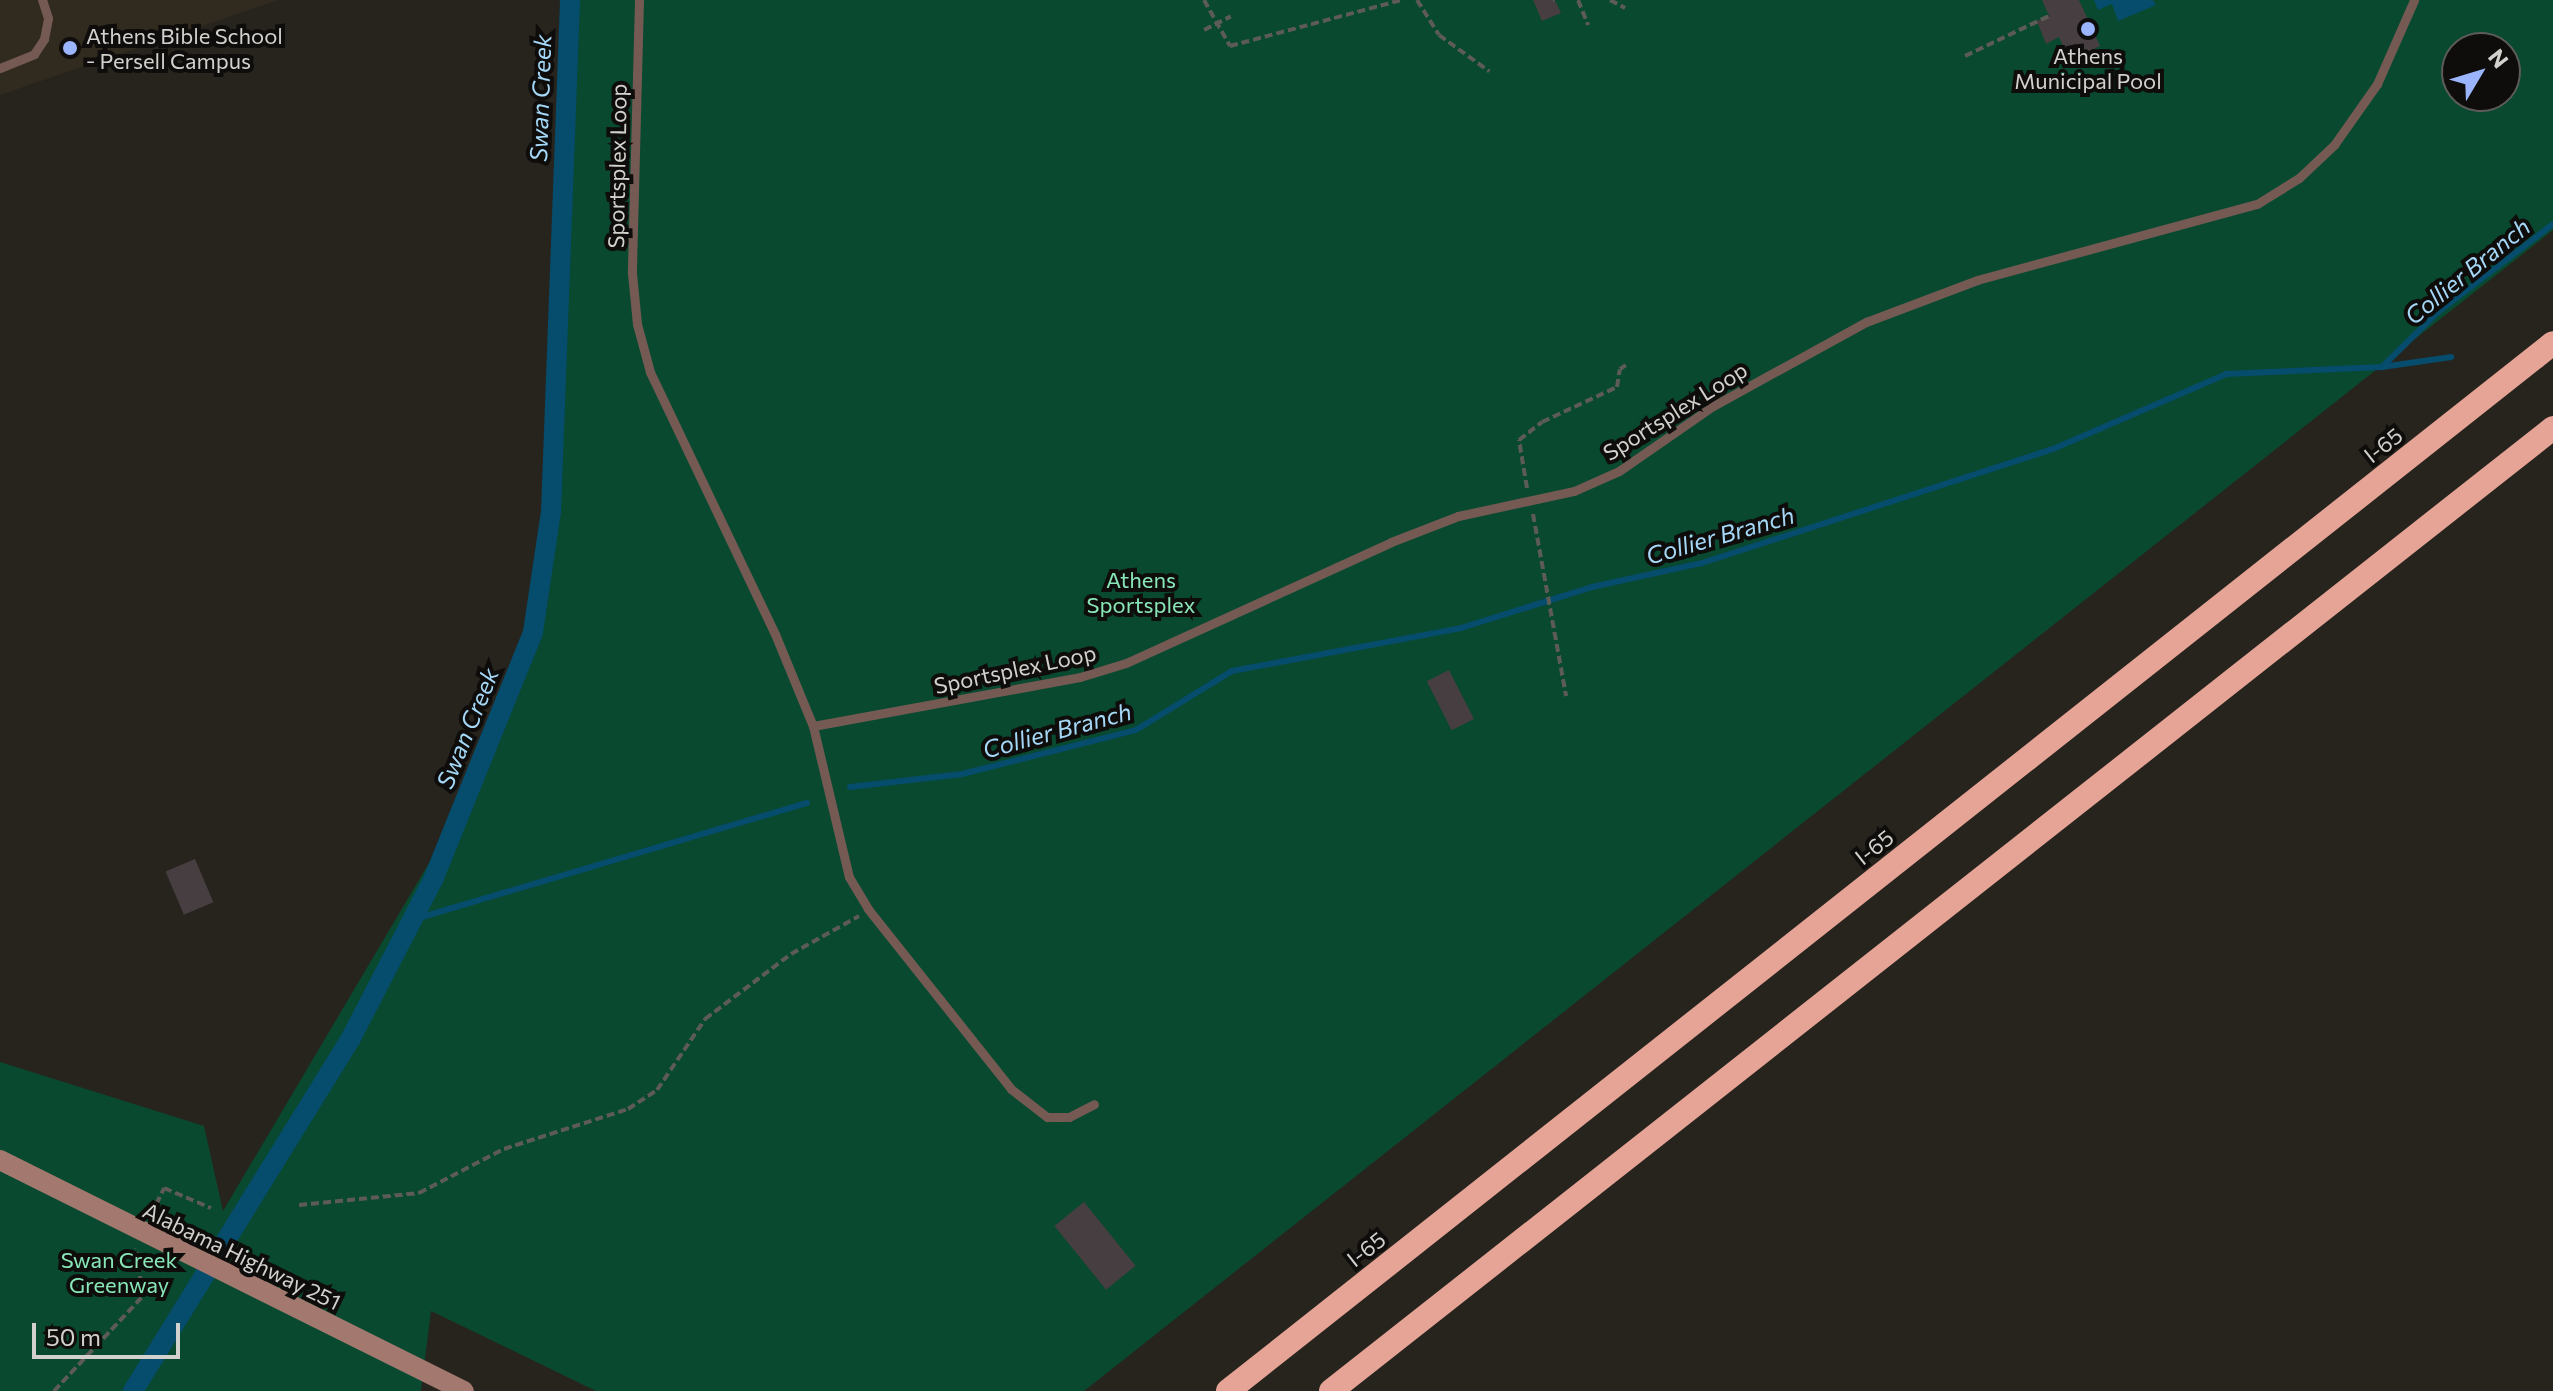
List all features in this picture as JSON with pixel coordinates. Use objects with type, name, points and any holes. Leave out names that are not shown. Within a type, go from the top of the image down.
[{"type":"highway","name":"I-65","points":[[1228,1391],[2553,343]]},
{"type":"highway","points":[[1331,1391],[2553,428]]},
{"type":"main road","name":"Alabama Highway 251","points":[[0,1160],[124,1226],[464,1391]]},
{"type":"lane","points":[[0,68],[34,54],[44,39],[48,18],[42,0]]},
{"type":"lane","name":"Sportsplex Loop","points":[[639,0],[632,273],[637,324],[650,372],[775,634],[813,726],[849,877],[868,909],[1011,1089],[1047,1117],[1069,1117],[1094,1104]]},
{"type":"lane","name":"Sportsplex Loop","points":[[813,726],[1080,677],[1126,663],[1458,516],[1574,491],[1619,471],[1713,406],[1866,322],[1977,280],[2257,204],[2299,178],[2334,145],[2377,84],[2414,0]]},
{"type":"path","points":[[1204,0],[1230,46],[1402,0]]},
{"type":"path","points":[[1417,0],[1439,35],[1489,71]]},
{"type":"path","points":[[1578,0],[1588,25]]},
{"type":"path","points":[[1610,0],[1625,8]]},
{"type":"path","points":[[1204,30],[1231,16]]},
{"type":"path","points":[[1965,56],[2049,16]]},
{"type":"path","points":[[1528,490],[1519,440],[1542,422],[1617,387],[1620,369],[1626,365]]},
{"type":"path","points":[[1533,514],[1553,610],[1566,696]]},
{"type":"path","points":[[299,1205],[419,1193],[504,1149],[628,1109],[657,1090],[705,1019],[791,954],[856,918]]},
{"type":"path","points":[[156,1202],[164,1188],[211,1208]]},
{"type":"path","points":[[54,1391],[143,1296],[136,1249]]},
{"type":"shaded area","name":"Athens Bible School - Persell Campus","points":[[0,0],[278,0],[0,95]]},
{"type":"green space","name":"Athens Sportsplex","points":[[570,0],[2553,0],[2553,230],[1084,1391],[596,1391],[431,1311],[421,1391],[0,1391],[0,1062],[204,1126],[223,1211],[445,836],[502,719],[533,619],[553,515]]},
{"type":"water","points":[[2094,0],[2153,0],[2156,5],[2118,21],[2112,4],[2098,10]]},
{"type":"building","points":[[1533,0],[1555,0],[1561,13],[1542,21]]},
{"type":"building","points":[[2042,0],[2079,0],[2100,46],[2070,61],[2059,37],[2046,44],[2037,21],[2049,16]]},
{"type":"building","points":[[1449,670],[1474,719],[1452,730],[1427,681]]},
{"type":"building","points":[[195,859],[213,902],[184,915],[166,872]]},
{"type":"building","points":[[1084,1202],[1136,1266],[1106,1290],[1054,1226]]},
{"type":"waterway","name":"Swan Creek","points":[[133,1391],[351,1038],[433,880],[533,632],[551,512],[570,0]]},
{"type":"waterway","name":"Collier Branch","points":[[2382,367],[2438,312],[2553,224]]},
{"type":"waterway","name":"Collier Branch","points":[[850,787],[962,774],[1136,730],[1232,671],[1461,628],[1592,587],[1702,563],[2053,449],[2226,374],[2382,367],[2451,357]]},
{"type":"waterway","name":"Collier Branch","points":[[412,920],[807,803]]},
{"type":"place","name":"Athens Municipal Pool","points":[[2088,29]]},
{"type":"place","name":"Athens Bible School - Persell Campus","points":[[70,48]]},
{"type":"park label","name":"Swan Creek Greenway","points":[[119,1272]]}]
